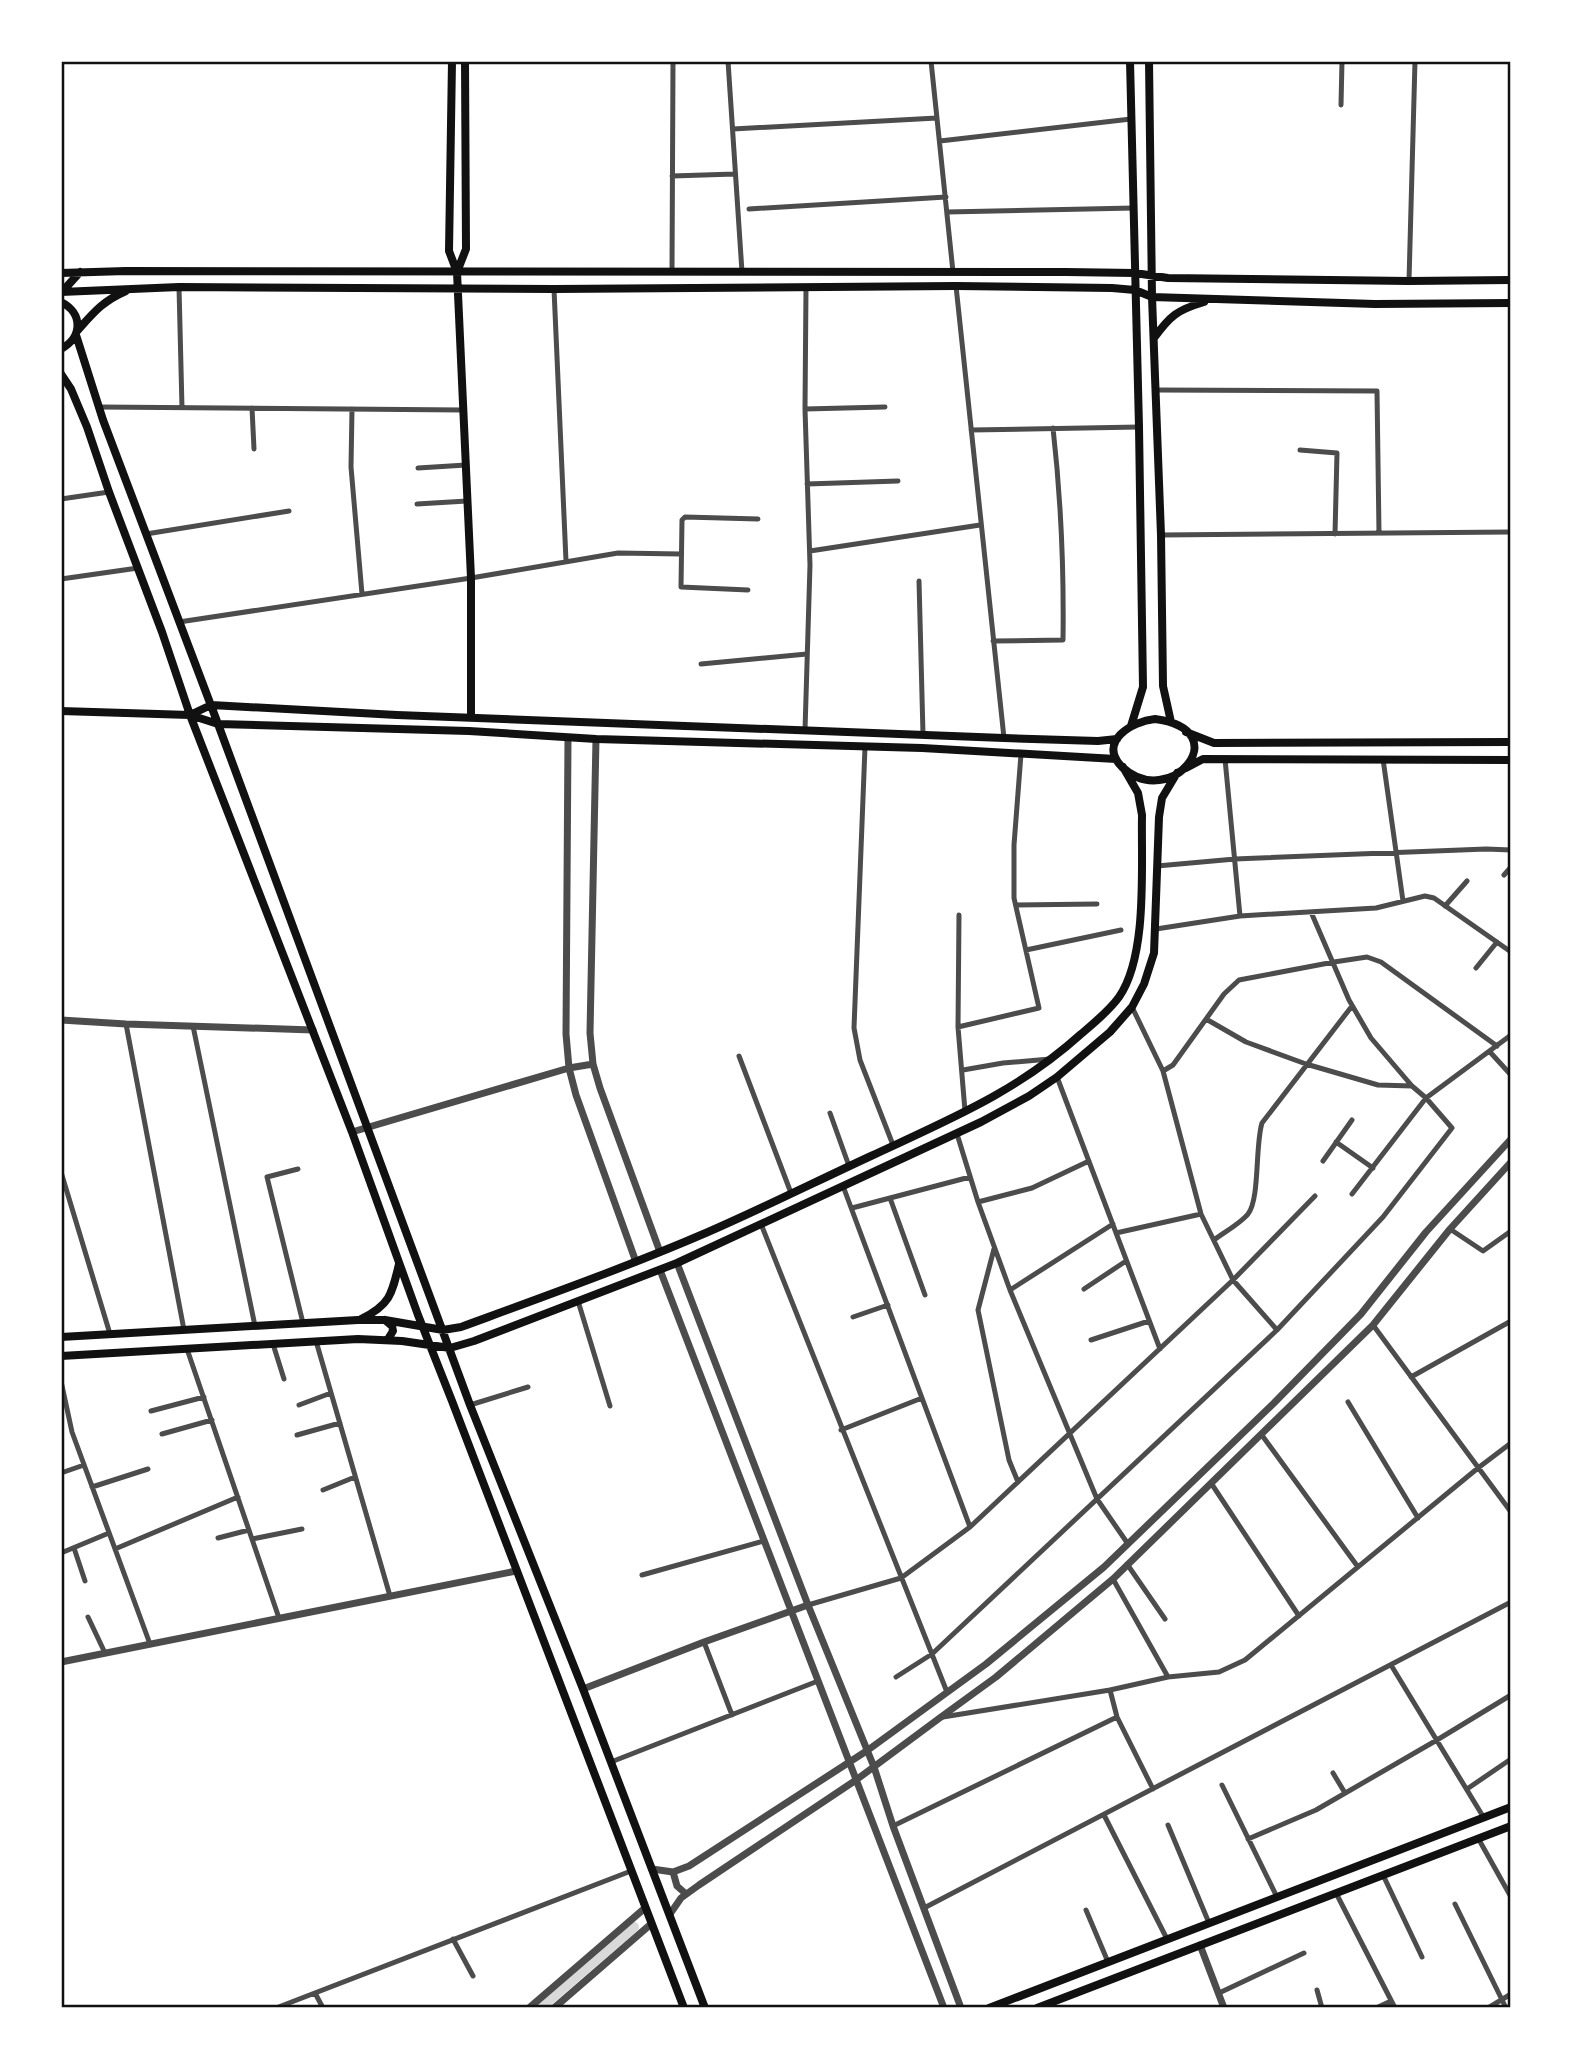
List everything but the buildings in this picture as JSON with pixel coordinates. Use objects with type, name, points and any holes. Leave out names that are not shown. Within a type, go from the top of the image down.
[{"type":"main road","points":[[452,61],[449,251],[457,272],[458,288],[471,578],[471,717]]},
{"type":"main road","points":[[457,272],[466,249],[466,61]]},
{"type":"main road","points":[[1130,61],[1143,687],[1131,726]]},
{"type":"main road","points":[[1149,61],[1152,297],[1161,535],[1163,686],[1171,722]]},
{"type":"main road","points":[[62,292],[80,272]]},
{"type":"main road","points":[[61,273],[953,272],[1135,273],[1168,278],[1511,280]]},
{"type":"main road","points":[[62,292],[179,287],[554,289],[956,286],[1112,288],[1135,290],[1152,297],[1375,304],[1511,303]]},
{"type":"main road","points":[[61,349],[72,342],[100,305],[130,289]]},
{"type":"main road","points":[[1154,338],[1169,318],[1186,307],[1212,299]]},
{"type":"main road","points":[[61,302],[75,314],[77,332],[99,407],[146,534],[470,1405],[583,1689],[705,2008]]},
{"type":"main road","points":[[61,374],[71,389],[87,427],[190,715],[352,1132],[422,1326],[684,2008]]},
{"type":"main road","points":[[190,715],[211,705],[1004,738],[1098,741],[1117,739]]},
{"type":"main road","points":[[61,710],[190,715],[218,724],[469,731],[568,738],[865,747],[1116,759]]},
{"type":"main road","points":[[61,1337],[358,1320],[385,1320],[443,1329],[461,1327],[636,1262],[751,1213],[966,1112],[1022,1081],[1053,1059],[1098,1020],[1118,997],[1129,978],[1138,950],[1142,815],[1138,793],[1116,759],[1114,749],[1117,739],[1139,722],[1155,719],[1171,722],[1186,732],[1214,743],[1511,743]]},
{"type":"main road","points":[[61,1356],[358,1339],[388,1339],[450,1348],[677,1263],[957,1134],[1019,1101],[1057,1077],[1110,1031],[1132,1007],[1144,984],[1154,953],[1162,798],[1192,760],[1195,750],[1193,740],[1186,732]]},
{"type":"main road","points":[[1123,767],[1138,777],[1154,780],[1170,777],[1203,759],[1511,760]]},
{"type":"main road","points":[[358,1320],[385,1305],[394,1287],[399,1261]]},
{"type":"main road","points":[[545,1295],[552,1311]]},
{"type":"main road","points":[[385,1320],[392,1326],[388,1339]]},
{"type":"main road","points":[[989,2008],[1511,1807]]},
{"type":"main road","points":[[1037,2008],[1511,1826]]},
{"type":"main road","points":[[1351,1869],[1359,1885]]},
{"type":"street","points":[[672,272],[673,61]]},
{"type":"street","points":[[728,61],[742,272]]},
{"type":"street","points":[[931,61],[953,272]]},
{"type":"street","points":[[1341,105],[1342,61]]},
{"type":"street","points":[[1409,281],[1415,61]]},
{"type":"street","points":[[733,129],[937,118]]},
{"type":"street","points":[[940,141],[1131,119]]},
{"type":"street","points":[[672,176],[735,174]]},
{"type":"street","points":[[749,209],[946,197]]},
{"type":"street","points":[[947,212],[1134,208]]},
{"type":"street","points":[[956,286],[1004,738]]},
{"type":"street","points":[[179,287],[182,408]]},
{"type":"street","points":[[805,730],[810,551],[805,409],[806,287]]},
{"type":"street","points":[[554,289],[566,561]]},
{"type":"street","points":[[1156,390],[1377,391],[1379,533]]},
{"type":"street","points":[[99,407],[463,410]]},
{"type":"street","points":[[805,409],[884,407]]},
{"type":"street","points":[[252,408],[254,449]]},
{"type":"street","points":[[352,409],[351,467],[362,594]]},
{"type":"street","points":[[971,430],[1139,427]]},
{"type":"street","points":[[993,641],[1063,640],[1064,572],[1053,428]]},
{"type":"street","points":[[1300,450],[1337,453],[1335,534]]},
{"type":"street","points":[[418,468],[466,466]]},
{"type":"street","points":[[807,484],[898,481]]},
{"type":"street","points":[[61,499],[109,492]]},
{"type":"street","points":[[417,503],[467,501]]},
{"type":"street","points":[[146,534],[289,512]]},
{"type":"street","points":[[748,590],[681,587],[682,520],[685,517],[758,519]]},
{"type":"street","points":[[810,551],[980,525]]},
{"type":"street","points":[[1161,535],[1511,532]]},
{"type":"street","points":[[179,622],[618,553],[681,554]]},
{"type":"street","points":[[61,579],[138,568]]},
{"type":"street","points":[[919,581],[923,734]]},
{"type":"street","points":[[701,664],[807,654]]},
{"type":"street","points":[[568,738],[566,1034],[569,1068],[576,1095],[636,1262]]},
{"type":"street","points":[[596,739],[590,1033],[593,1064],[660,1252]]},
{"type":"street","points":[[865,747],[854,1028],[860,1060],[893,1145]]},
{"type":"street","points":[[958,1027],[1039,1007],[1016,905],[1014,845],[1021,753]]},
{"type":"street","points":[[1225,758],[1240,916]]},
{"type":"street","points":[[1383,759],[1403,901]]},
{"type":"street","points":[[1157,866],[1235,859],[1511,850]]},
{"type":"street","points":[[1503,875],[1511,867]]},
{"type":"street","points":[[1445,906],[1467,881]]},
{"type":"street","points":[[1156,929],[1240,916],[1376,908],[1424,896],[1434,898],[1511,952]]},
{"type":"street","points":[[1016,905],[1097,904]]},
{"type":"street","points":[[896,1676],[932,1654],[1277,1330],[1383,1217],[1452,1128],[1371,1038],[1352,1006],[1311,912]]},
{"type":"street","points":[[959,915],[958,1027],[966,1112]]},
{"type":"street","points":[[1026,950],[1121,930]]},
{"type":"street","points":[[1476,968],[1497,942]]},
{"type":"street","points":[[1163,1071],[1173,1065],[1224,994],[1239,980],[1367,957],[1375,959],[1497,1046]]},
{"type":"street","points":[[1214,1240],[1249,1213],[1255,1195],[1258,1135],[1262,1123],[1352,1006]]},
{"type":"street","points":[[1132,1007],[1163,1071],[1201,1214],[1233,1280],[1277,1330]]},
{"type":"street","points":[[1206,1019],[1246,1042],[1307,1064],[1378,1085],[1412,1086]]},
{"type":"street","points":[[61,1020],[313,1030]]},
{"type":"street","points":[[126,1024],[184,1330]]},
{"type":"street","points":[[193,1026],[255,1326]]},
{"type":"street","points":[[1352,1194],[1426,1098],[1511,1035]]},
{"type":"street","points":[[1490,1052],[1511,1075]]},
{"type":"street","points":[[739,1056],[790,1194]]},
{"type":"street","points":[[962,1070],[1053,1059]]},
{"type":"street","points":[[352,1132],[569,1068],[593,1064]]},
{"type":"street","points":[[1057,1077],[1160,1349]]},
{"type":"street","points":[[830,1114],[849,1166]]},
{"type":"street","points":[[1323,1161],[1352,1120]]},
{"type":"street","points":[[957,1134],[994,1249],[1097,1499],[1128,1544]]},
{"type":"street","points":[[652,1869],[673,1872],[689,1866],[850,1763],[986,1664],[1088,1580],[1274,1404],[1361,1314],[1426,1232],[1511,1139]]},
{"type":"street","points":[[1336,1142],[1373,1168]]},
{"type":"street","points":[[978,1202],[1032,1188],[1089,1161]]},
{"type":"street","points":[[670,1914],[686,1894],[856,1780],[996,1677],[1113,1579],[1373,1325],[1450,1229],[1511,1161]]},
{"type":"street","points":[[298,1169],[267,1177],[303,1323]]},
{"type":"street","points":[[62,1175],[110,1334]]},
{"type":"street","points":[[852,1208],[970,1177]]},
{"type":"street","points":[[842,1185],[970,1527]]},
{"type":"street","points":[[583,1689],[808,1605],[901,1578],[970,1527],[1233,1280],[1315,1196]]},
{"type":"street","points":[[890,1198],[925,1296]]},
{"type":"street","points":[[1116,1233],[1201,1214]]},
{"type":"street","points":[[761,1224],[947,1692]]},
{"type":"street","points":[[1010,1290],[1113,1224]]},
{"type":"street","points":[[1450,1229],[1483,1251],[1511,1231]]},
{"type":"street","points":[[994,1249],[978,1310],[1009,1460],[1018,1482]]},
{"type":"street","points":[[1084,1289],[1126,1261]]},
{"type":"street","points":[[677,1263],[808,1605],[868,1750],[893,1826],[961,2008]]},
{"type":"street","points":[[660,1270],[944,2008]]},
{"type":"street","points":[[578,1301],[610,1406]]},
{"type":"street","points":[[853,1317],[888,1305]]},
{"type":"street","points":[[1091,1340],[1149,1321]]},
{"type":"street","points":[[1411,1377],[1511,1321]]},
{"type":"street","points":[[1373,1325],[1511,1512]]},
{"type":"street","points":[[316,1341],[390,1596]]},
{"type":"street","points":[[273,1344],[284,1379]]},
{"type":"street","points":[[187,1349],[279,1619]]},
{"type":"street","points":[[61,1381],[72,1432],[150,1644]]},
{"type":"street","points":[[470,1405],[528,1387]]},
{"type":"street","points":[[299,1405],[331,1393]]},
{"type":"street","points":[[151,1411],[204,1398]]},
{"type":"street","points":[[841,1430],[922,1398]]},
{"type":"street","points":[[1348,1402],[1418,1518]]},
{"type":"street","points":[[162,1434],[212,1420]]},
{"type":"street","points":[[297,1435],[340,1423]]},
{"type":"street","points":[[61,1433],[72,1432]]},
{"type":"street","points":[[1261,1434],[1358,1567]]},
{"type":"street","points":[[941,1717],[1110,1690],[1168,1677],[1219,1672],[1245,1660],[1511,1443]]},
{"type":"street","points":[[1216,1458],[1225,1469]]},
{"type":"street","points":[[61,1473],[84,1465]]},
{"type":"street","points":[[92,1487],[148,1469]]},
{"type":"street","points":[[323,1490],[355,1477]]},
{"type":"street","points":[[1210,1483],[1299,1616]]},
{"type":"street","points":[[115,1549],[238,1497]]},
{"type":"street","points":[[252,1539],[302,1529]]},
{"type":"street","points":[[218,1538],[249,1530]]},
{"type":"street","points":[[61,1553],[109,1533]]},
{"type":"street","points":[[642,1575],[764,1541]]},
{"type":"street","points":[[74,1548],[85,1581]]},
{"type":"street","points":[[1127,1564],[1165,1619]]},
{"type":"street","points":[[61,1662],[516,1571]]},
{"type":"street","points":[[1113,1579],[1168,1677]]},
{"type":"street","points":[[924,1908],[1511,1602]]},
{"type":"street","points":[[88,1618],[105,1653]]},
{"type":"street","points":[[704,1642],[732,1715]]},
{"type":"street","points":[[1391,1665],[1484,1818]]},
{"type":"street","points":[[611,1762],[818,1681]]},
{"type":"street","points":[[1110,1690],[1117,1717],[1153,1789]]},
{"type":"street","points":[[1248,1839],[1316,1810],[1511,1695]]},
{"type":"street","points":[[893,1826],[1117,1717]]},
{"type":"street","points":[[1467,1789],[1511,1759]]},
{"type":"street","points":[[1333,1773],[1345,1793]]},
{"type":"street","points":[[1222,1785],[1277,1897]]},
{"type":"street","points":[[1104,1815],[1167,1940]]},
{"type":"street","points":[[1168,1825],[1209,1923]]},
{"type":"street","points":[[1478,1838],[1511,1896]]},
{"type":"street","points":[[276,2008],[631,1871]]},
{"type":"street","points":[[673,1872],[677,1886],[686,1894]]},
{"type":"street","points":[[1383,1875],[1422,1957]]},
{"type":"street","points":[[1336,1893],[1395,2008]]},
{"type":"street","points":[[1455,1904],[1507,2008]]},
{"type":"street","points":[[529,2008],[645,1908]]},
{"type":"street","points":[[1086,1910],[1108,1962]]},
{"type":"street","points":[[554,2008],[651,1924]]},
{"type":"street","points":[[453,1939],[472,1976]]},
{"type":"street","points":[[1200,1945],[1224,2008]]},
{"type":"street","points":[[1219,1993],[1304,1953]]},
{"type":"street","points":[[1317,1990],[1322,2008]]},
{"type":"street","points":[[315,1993],[323,2008]]},
{"type":"street","points":[[1488,2008],[1511,1994]]},
{"type":"street","points":[[1376,2008],[1391,2001]]},
{"type":"waterway","points":[[540,2008],[634,1927]]}]
